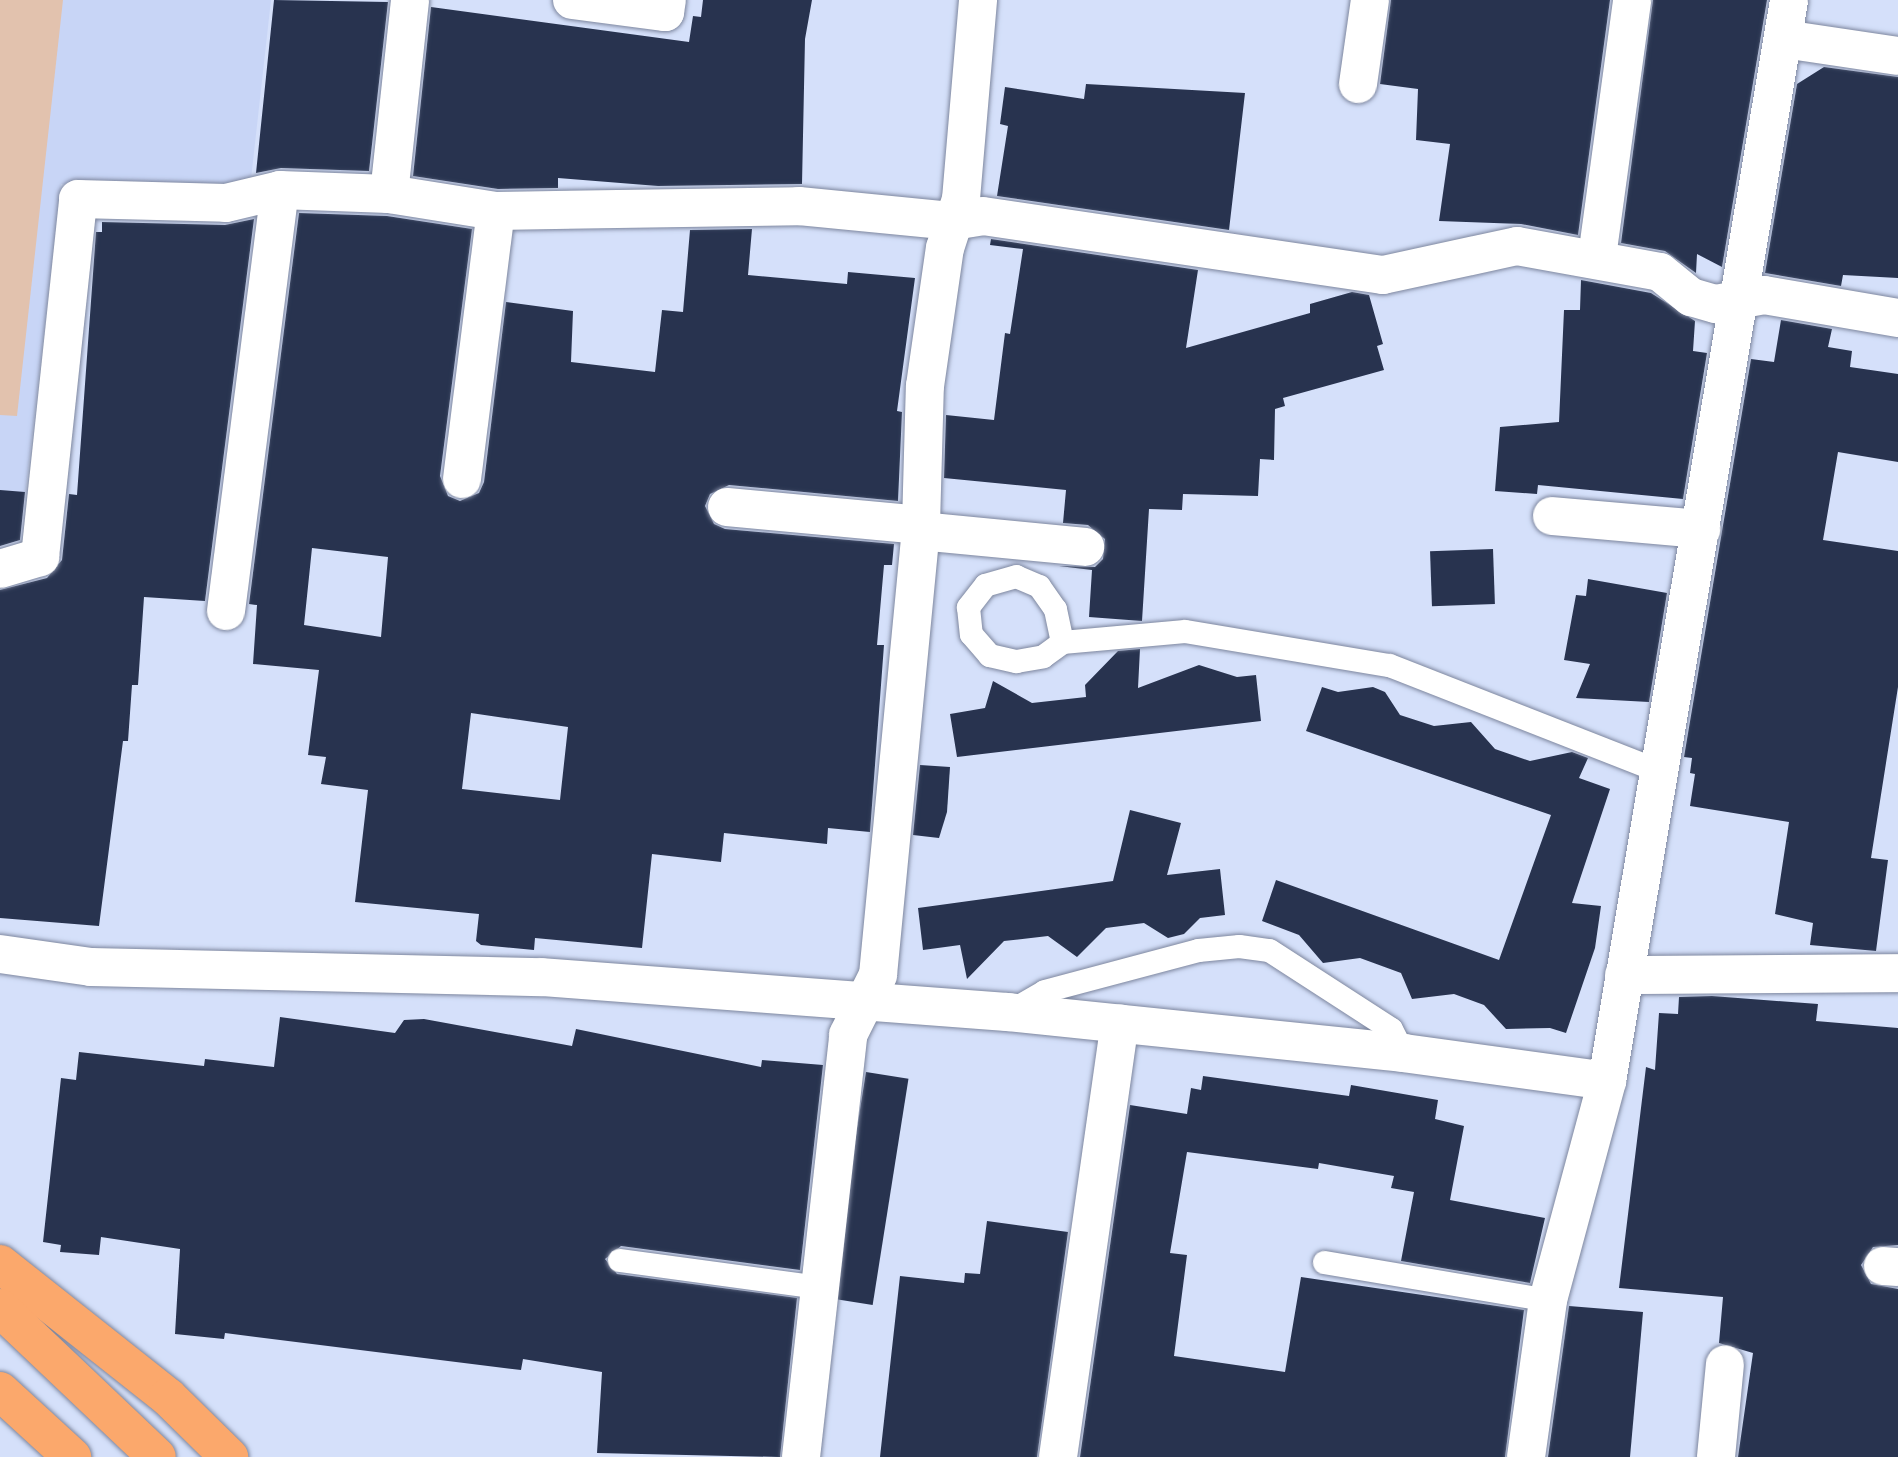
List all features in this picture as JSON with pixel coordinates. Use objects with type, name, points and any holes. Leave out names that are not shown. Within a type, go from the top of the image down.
[{"type":"highway","points":[[0,1264],[168,1397],[229,1457]]},
{"type":"highway","points":[[0,1308],[157,1457]]},
{"type":"highway","points":[[0,1391],[72,1457]]},
{"type":"street","points":[[389,194],[410,0]]},
{"type":"street","points":[[572,0],[665,12],[667,0]]},
{"type":"street","points":[[801,1457],[848,1035],[861,1002],[878,975],[920,528],[925,386],[953,221],[961,199],[978,0]]},
{"type":"street","points":[[1358,84],[1370,0]]},
{"type":"street","points":[[1597,257],[1632,0]]},
{"type":"street","points":[[1527,1457],[1548,1300],[1607,1081],[1789,0]]},
{"type":"street","points":[[1784,39],[1898,56]]},
{"type":"street","points":[[226,611],[280,190]]},
{"type":"street","points":[[0,569],[40,557],[78,199],[226,203],[280,190],[389,194],[496,211],[799,206],[953,221],[983,216],[1383,275],[1517,246],[1597,257],[1660,272],[1691,296],[1716,304],[1764,295],[1898,318]]},
{"type":"street","points":[[462,479],[496,211]]},
{"type":"street","points":[[727,507],[1085,547]]},
{"type":"street","points":[[1552,516],[1701,529]]},
{"type":"street","points":[[0,954],[91,967],[542,977],[1008,1012],[1403,1053],[1607,1081]]},
{"type":"street","points":[[1624,975],[1897,964]]},
{"type":"street","points":[[1058,1457],[1120,1023]]},
{"type":"street","points":[[1716,1457],[1726,1364]]},
{"type":"lane","points":[[1062,642],[1185,631],[1390,665],[1659,771]]},
{"type":"lane","points":[[1008,1012],[1044,991],[1198,950],[1239,946],[1269,950],[1391,1029],[1403,1053]]},
{"type":"lane","points":[[619,1260],[820,1287]]},
{"type":"lane","points":[[1324,1262],[1548,1300]]},
{"type":"shaded area","points":[[0,0],[271,0],[251,179],[230,189],[61,184],[20,538],[0,543]]},
{"type":"shaded area","points":[[0,0],[63,0],[17,416],[0,415]]},
{"type":"building","points":[[274,0],[388,2],[369,171],[281,168],[256,173]]},
{"type":"building","points":[[703,0],[812,0],[805,39],[802,184],[658,186],[558,178],[558,188],[498,189],[413,176],[431,7],[689,42],[693,16],[701,17]]},
{"type":"building","points":[[1391,0],[1610,0],[1578,235],[1521,224],[1439,221],[1450,144],[1416,140],[1418,89],[1380,84]]},
{"type":"building","points":[[1653,0],[1767,0],[1722,267],[1697,254],[1696,273],[1665,251],[1621,243]]},
{"type":"building","points":[[1824,67],[1898,77],[1898,278],[1843,275],[1841,286],[1765,273],[1797,84]]},
{"type":"building","points":[[1086,84],[1245,93],[1229,230],[997,196],[1008,126],[1000,124],[1005,87],[1084,99]]},
{"type":"building","points":[[299,213],[387,216],[472,229],[440,476],[448,496],[460,501],[479,493],[484,482],[506,302],[573,311],[571,362],[655,372],[662,310],[683,312],[690,230],[752,229],[748,275],[847,284],[848,272],[915,278],[897,411],[902,412],[898,501],[729,485],[710,494],[705,506],[714,524],[725,529],[894,544],[892,565],[884,565],[877,645],[884,645],[870,832],[828,828],[827,844],[724,833],[721,862],[652,854],[642,948],[535,938],[534,950],[481,945],[476,941],[479,914],[355,902],[368,790],[321,784],[326,757],[308,755],[319,670],[253,664],[257,605],[249,604]],"holes":[[[312,548],[388,557],[381,637],[304,625]],[[471,713],[568,727],[560,800],[462,789]]]},
{"type":"building","points":[[254,219],[205,601],[144,597],[138,685],[132,685],[128,741],[123,741],[99,926],[0,918],[0,590],[47,578],[62,560],[69,494],[77,495],[96,232],[102,232],[102,222],[225,225]]},
{"type":"building","points":[[991,239],[1198,270],[1186,348],[1310,313],[1310,304],[1352,292],[1369,295],[1383,344],[1377,346],[1384,370],[1283,398],[1285,406],[1275,409],[1274,460],[1260,459],[1258,496],[1183,494],[1182,510],[1149,509],[1142,621],[1089,617],[1092,570],[1059,566],[1095,567],[1103,559],[1105,539],[1088,525],[1063,523],[1066,490],[944,478],[946,415],[994,420],[1005,333],[1010,334],[1023,249],[990,245]]},
{"type":"building","points":[[1581,280],[1651,293],[1695,321],[1693,351],[1707,353],[1683,499],[1538,485],[1537,494],[1495,491],[1500,427],[1559,422],[1564,310],[1580,310]]},
{"type":"building","points":[[1781,320],[1832,329],[1828,347],[1852,351],[1850,367],[1898,374],[1898,462],[1838,452],[1823,540],[1898,551],[1898,687],[1871,858],[1888,860],[1876,951],[1810,945],[1813,923],[1775,914],[1789,822],[1690,806],[1695,774],[1690,773],[1692,758],[1684,757],[1751,359],[1774,362]]},
{"type":"building","points":[[0,490],[25,492],[20,540],[0,546]]},
{"type":"building","points":[[1493,549],[1495,604],[1432,606],[1430,551]]},
{"type":"building","points":[[1588,579],[1667,593],[1649,702],[1576,698],[1590,664],[1564,660],[1576,595],[1586,596]]},
{"type":"building","points":[[1140,649],[1138,688],[1199,665],[1237,677],[1256,675],[1261,721],[957,757],[950,714],[985,708],[993,681],[1032,703],[1086,697],[1085,685],[1118,651]]},
{"type":"building","points":[[1322,687],[1338,692],[1373,687],[1385,692],[1400,715],[1434,726],[1471,722],[1495,749],[1530,761],[1572,752],[1588,758],[1579,778],[1610,789],[1572,903],[1601,906],[1595,948],[1566,1033],[1550,1028],[1506,1029],[1484,1005],[1454,994],[1412,999],[1401,973],[1360,958],[1323,963],[1299,935],[1262,921],[1276,880],[1499,960],[1551,815],[1306,731]]},
{"type":"building","points":[[920,765],[950,767],[947,812],[939,838],[913,835]]},
{"type":"building","points":[[1130,810],[1181,823],[1167,875],[1220,869],[1225,915],[1200,918],[1184,934],[1168,938],[1144,923],[1106,928],[1077,957],[1048,936],[1004,941],[967,979],[960,945],[923,950],[918,908],[1113,881]]},
{"type":"building","points":[[1712,996],[1818,1004],[1816,1021],[1898,1028],[1898,1245],[1873,1247],[1861,1265],[1871,1284],[1898,1289],[1898,1457],[1738,1457],[1753,1353],[1719,1343],[1723,1297],[1619,1288],[1646,1067],[1655,1070],[1659,1013],[1678,1014],[1679,997]]},
{"type":"building","points":[[280,1017],[395,1033],[404,1020],[424,1019],[572,1046],[576,1029],[761,1067],[762,1060],[823,1065],[800,1270],[621,1246],[605,1259],[617,1274],[797,1298],[780,1457],[597,1453],[602,1372],[523,1359],[521,1370],[225,1333],[224,1339],[175,1334],[180,1249],[101,1237],[99,1255],[60,1252],[61,1245],[43,1242],[61,1078],[76,1080],[79,1052],[204,1066],[205,1059],[274,1067]]},
{"type":"building","points":[[866,1072],[908,1079],[873,1305],[830,1298]]},
{"type":"building","points":[[1203,1076],[1349,1096],[1351,1085],[1438,1100],[1435,1119],[1464,1126],[1450,1200],[1545,1218],[1530,1283],[1401,1261],[1414,1192],[1391,1188],[1394,1176],[1319,1163],[1318,1169],[1187,1152],[1170,1253],[1187,1255],[1174,1356],[1285,1372],[1301,1277],[1524,1310],[1505,1457],[1080,1457],[1130,1105],[1187,1114],[1191,1088],[1201,1090]]},
{"type":"building","points":[[987,1221],[1068,1232],[1037,1457],[880,1457],[900,1276],[964,1283],[965,1273],[980,1274]]},
{"type":"building","points":[[1569,1306],[1643,1312],[1630,1457],[1548,1457]]}]
